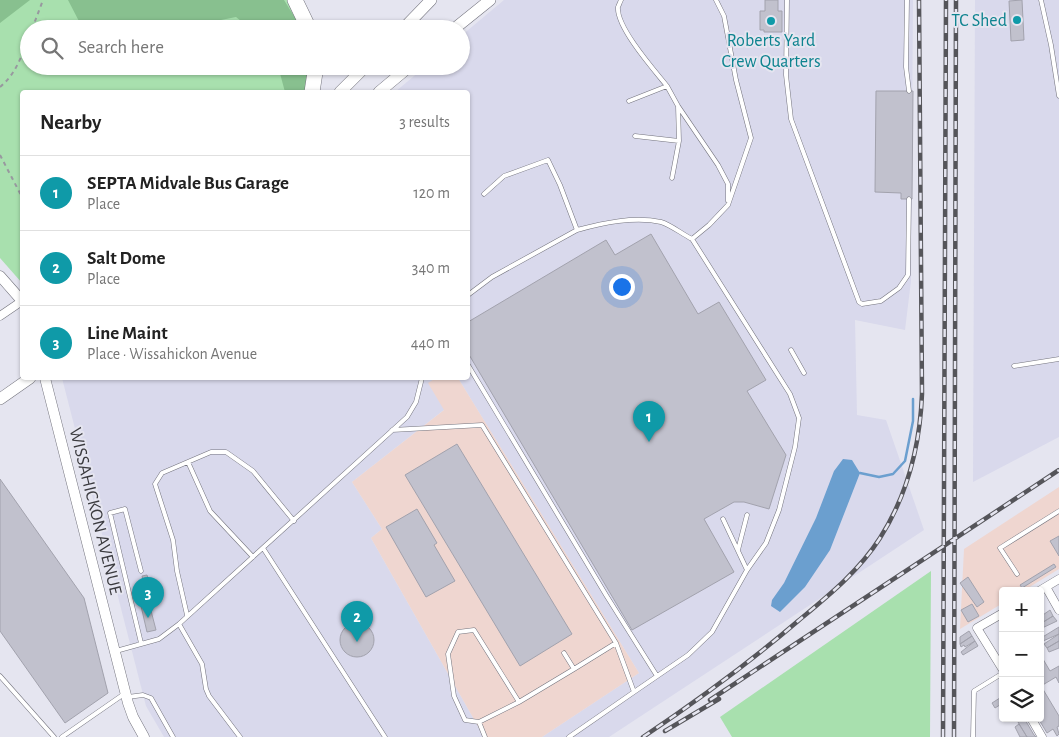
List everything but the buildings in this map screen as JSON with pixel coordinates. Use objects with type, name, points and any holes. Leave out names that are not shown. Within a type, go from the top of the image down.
[{"type":"highway","points":[[295,0],[305,20]]},
{"type":"highway","points":[[312,90],[315,75]]},
{"type":"main road","points":[[411,20],[431,0]]},
{"type":"main road","points":[[465,20],[490,0]]},
{"type":"main road","points":[[342,90],[357,75]]},
{"type":"main road","points":[[382,90],[400,75]]},
{"type":"main road","points":[[0,399],[27,380]]},
{"type":"street","points":[[0,276],[20,296]]},
{"type":"street","points":[[0,316],[20,300]]},
{"type":"street","name":"WISSAHICKON AVENUE","points":[[46,380],[114,652],[133,718],[144,737]]},
{"type":"street","points":[[1044,588],[1059,579]]},
{"type":"street","points":[[1044,591],[1059,610]]},
{"type":"street","points":[[999,615],[978,628],[999,665]]},
{"type":"street","points":[[1033,722],[1042,737]]},
{"type":"lane","points":[[621,0],[618,8],[624,27],[642,55],[667,86],[678,106],[718,165],[728,184],[728,204]]},
{"type":"lane","points":[[692,239],[709,225],[728,204],[751,138],[736,80],[724,16],[716,0]]},
{"type":"lane","points":[[787,0],[786,75],[791,119],[858,302],[862,304],[882,301],[900,288],[908,275],[909,199]]},
{"type":"lane","points":[[907,0],[906,67],[909,91]]},
{"type":"lane","points":[[1041,0],[1051,45],[1059,96]]},
{"type":"lane","points":[[629,101],[667,86]]},
{"type":"lane","points":[[672,178],[679,141],[678,106]]},
{"type":"lane","points":[[635,136],[679,141]]},
{"type":"lane","points":[[484,194],[504,176],[548,160],[560,185],[577,230]]},
{"type":"lane","points":[[470,294],[492,277],[577,230],[598,224],[634,220],[662,222],[692,239],[716,274],[790,394],[799,418],[795,448],[779,510],[766,543],[747,570],[712,632],[688,655],[569,737]]},
{"type":"lane","points":[[790,350],[804,373]]},
{"type":"lane","points":[[1014,366],[1059,358]]},
{"type":"lane","points":[[470,368],[606,595],[657,676]]},
{"type":"lane","points":[[114,652],[159,639],[179,624],[408,417],[416,402],[422,380]]},
{"type":"lane","points":[[392,430],[482,425],[616,643],[634,692]]},
{"type":"lane","points":[[187,616],[172,540],[155,484],[162,473],[211,452],[226,452],[253,471],[294,521]]},
{"type":"lane","points":[[188,462],[210,511],[253,557]]},
{"type":"lane","points":[[141,571],[125,509],[110,513],[141,643]]},
{"type":"lane","points":[[1017,574],[1000,548],[1059,511]]},
{"type":"lane","points":[[738,550],[747,515]]},
{"type":"lane","points":[[723,519],[747,570]]},
{"type":"lane","points":[[264,548],[385,737]]},
{"type":"lane","points":[[179,624],[202,664],[209,696],[240,737]]},
{"type":"lane","points":[[519,702],[474,630],[458,632],[448,654],[454,696],[465,720],[479,722],[519,702],[616,643]]},
{"type":"lane","points":[[564,653],[574,669]]},
{"type":"lane","points":[[973,737],[974,691],[999,675]]},
{"type":"lane","points":[[0,676],[54,737]]},
{"type":"lane","points":[[62,737],[126,695],[143,695],[151,698],[173,737]]},
{"type":"lane","points":[[479,722],[485,737]]},
{"type":"path","points":[[35,20],[43,0]]},
{"type":"path","points":[[0,87],[20,62]]},
{"type":"path","points":[[0,155],[20,193]]},
{"type":"shaded area","points":[[504,0],[913,0],[911,281],[905,330],[855,320],[857,415],[886,420],[924,530],[609,737],[542,737],[639,673],[459,380],[470,380],[470,90],[397,90],[415,75],[470,75],[470,28]]},
{"type":"shaded area","points":[[975,0],[1059,0],[1059,437],[973,482]]},
{"type":"shaded area","points":[[63,380],[433,380],[429,383],[445,409],[352,482],[382,529],[371,538],[484,737],[164,737],[146,706]]},
{"type":"shaded area","points":[[433,380],[459,380],[639,673],[542,737],[484,737],[371,538],[382,529],[352,482],[444,410],[428,383]]},
{"type":"shaded area","points":[[1059,487],[1059,569],[1030,587],[999,587],[999,605],[960,629],[964,549]]},
{"type":"green space","points":[[0,0],[290,0],[301,20],[20,20],[20,75],[311,75],[308,90],[20,90],[20,281],[0,258]]},
{"type":"green space","points":[[0,0],[30,0],[0,23]]},
{"type":"green space","points":[[68,0],[284,0],[296,20],[240,20],[236,17],[221,20],[78,20]]},
{"type":"green space","points":[[280,75],[309,75],[306,90],[284,90]]},
{"type":"green space","points":[[931,571],[930,737],[732,737],[720,717]]},
{"type":"water","points":[[843,459],[852,460],[860,473],[830,550],[805,587],[780,612],[771,606],[772,600],[784,583],[816,518],[834,471]]},
{"type":"waterway","points":[[860,473],[879,477],[893,474],[905,461],[913,421],[913,399]]},
{"type":"railway","points":[[643,737],[742,667],[842,583],[863,561],[880,538],[905,487],[919,432],[922,394],[919,0]]},
{"type":"railway","points":[[943,737],[946,0]]},
{"type":"railway","points":[[954,737],[956,0]]},
{"type":"railway","points":[[710,700],[1059,470]]},
{"type":"railway","points":[[665,731],[719,699]]},
{"type":"place","name":"TC Shed","points":[[1017,20]]},
{"type":"place","name":"Roberts Yard Crew Quarters","points":[[771,21]]},
{"type":"place","name":"SEPTA Midvale Bus Garage","points":[[649,442]]},
{"type":"place","name":"Line Maint","points":[[148,618]]},
{"type":"place","name":"Salt Dome","points":[[357,642]]}]
